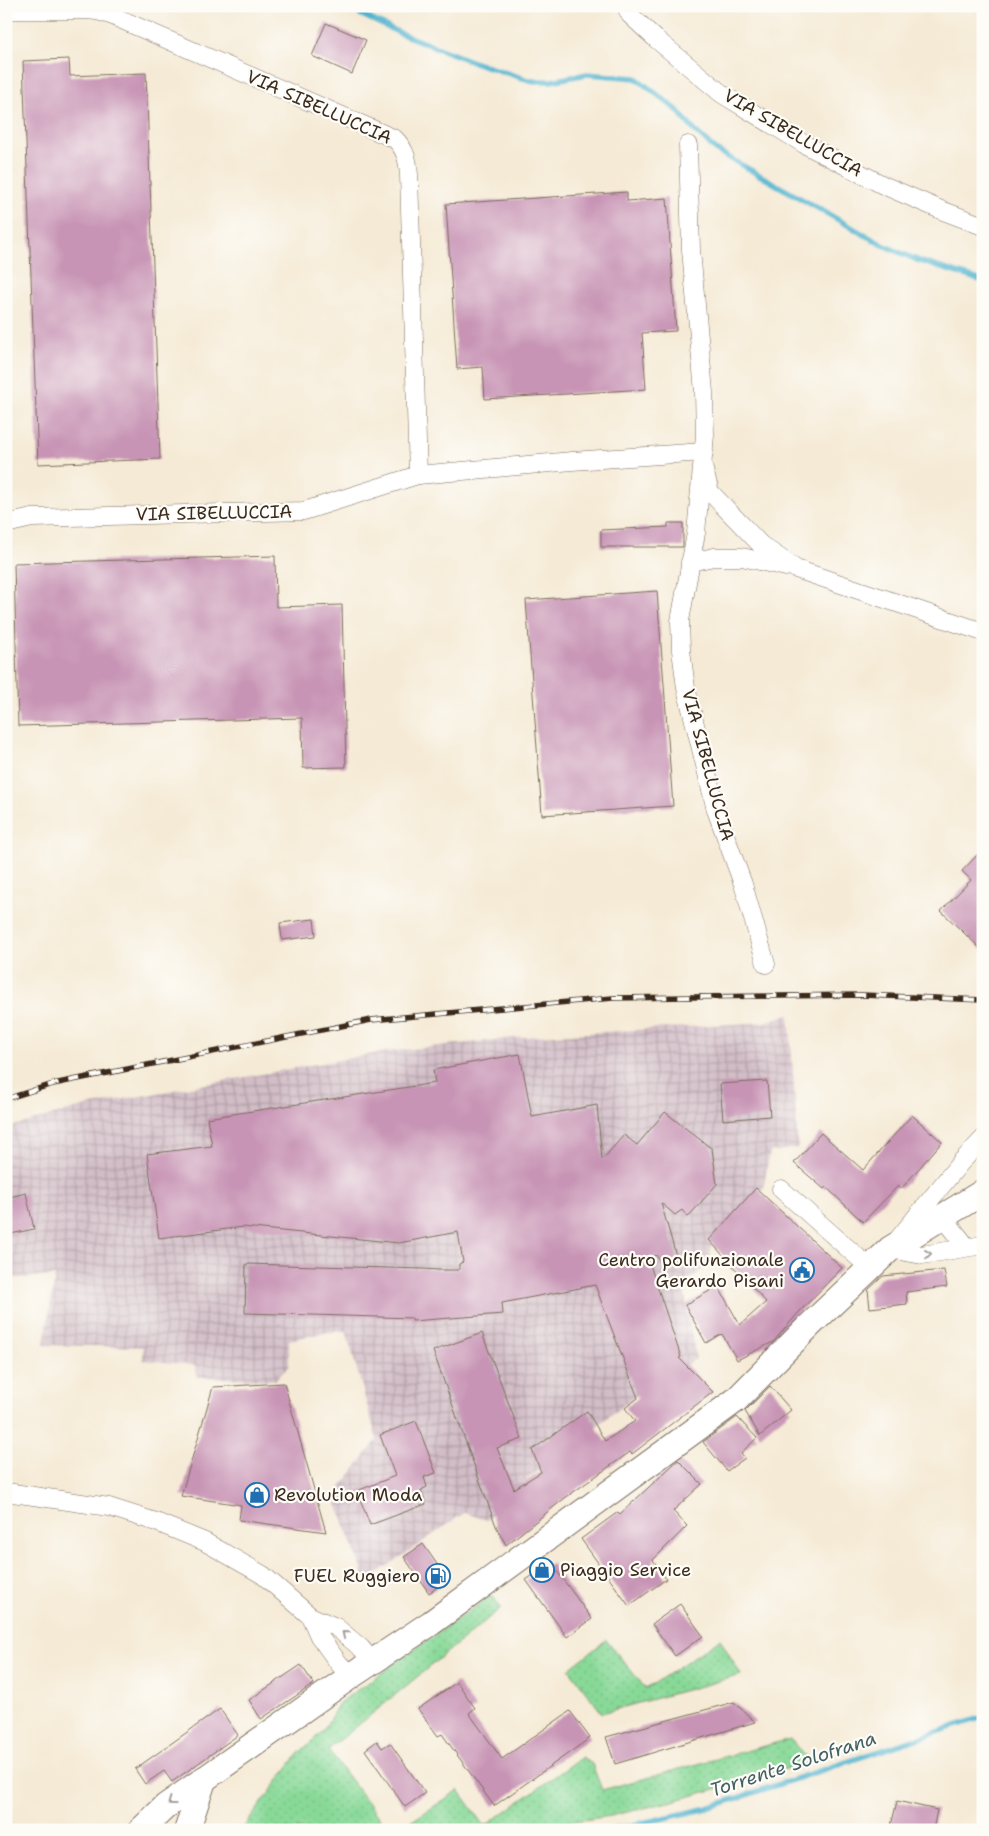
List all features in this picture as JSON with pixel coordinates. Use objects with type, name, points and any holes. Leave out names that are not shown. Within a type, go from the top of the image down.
[{"type":"main road","points":[[141,1830],[166,1806],[431,1623],[736,1400],[809,1326],[890,1250],[983,1192]]},
{"type":"main road","points":[[193,1826],[204,1779]]},
{"type":"street","name":"VIA SIBELLUCCIA","points":[[626,6],[630,15],[656,39],[722,94],[804,144],[883,185],[983,226]]},
{"type":"street","name":"VIA SIBELLUCCIA","points":[[6,10],[85,10],[97,11],[113,16],[396,139],[402,145],[407,157],[409,175],[418,475]]},
{"type":"street","name":"VIA SIBELLUCCIA","points":[[688,145],[691,250],[704,392],[703,459],[696,533],[680,621],[681,650],[686,688],[716,810],[744,884],[766,964]]},
{"type":"street","name":"VIA SIBELLUCCIA","points":[[6,524],[32,518],[304,511],[418,475],[572,461],[703,459]]},
{"type":"street","name":"VIA SIBELLUCCIA","points":[[703,459],[710,492],[761,545],[796,569]]},
{"type":"street","name":"VIA SIBELLUCCIA","points":[[690,562],[714,557],[742,557],[796,569],[983,632]]},
{"type":"street","points":[[890,1250],[961,1162],[983,1139]]},
{"type":"street","points":[[781,1189],[870,1268]]},
{"type":"street","points":[[943,1217],[975,1246]]},
{"type":"street","points":[[890,1250],[922,1255],[975,1246]]},
{"type":"street","points":[[6,1492],[109,1507],[156,1522],[205,1542],[263,1575],[310,1616],[336,1626],[361,1648],[364,1668],[340,1665],[319,1636],[310,1616]]},
{"type":"shaded area","points":[[789,1014],[798,1148],[770,1152],[763,1189],[712,1243],[709,1265],[683,1284],[696,1359],[634,1397],[525,1481],[487,1520],[464,1513],[366,1581],[334,1496],[377,1440],[346,1331],[329,1332],[289,1340],[289,1365],[276,1380],[197,1377],[195,1365],[143,1360],[143,1347],[44,1345],[55,1276],[6,1279],[6,1128],[86,1106],[383,1052],[523,1037],[764,1022]]},
{"type":"green space","points":[[492,1595],[501,1608],[328,1750],[388,1830],[242,1830],[298,1754],[323,1731],[339,1703]]},
{"type":"green space","points":[[720,1639],[741,1675],[602,1713],[569,1669],[606,1640],[646,1689]]},
{"type":"green space","points":[[790,1739],[811,1762],[673,1801],[611,1816],[511,1830],[398,1830],[459,1790],[485,1826],[582,1757],[592,1764],[602,1790]]},
{"type":"building","points":[[326,23],[366,40],[352,74],[312,56]]},
{"type":"building","points":[[69,59],[70,76],[146,73],[160,459],[38,464],[23,61]]},
{"type":"building","points":[[627,192],[627,201],[667,198],[676,331],[642,333],[646,389],[485,399],[483,367],[457,369],[446,204]]},
{"type":"building","points":[[668,523],[683,523],[683,547],[601,547],[601,530],[668,527]]},
{"type":"building","points":[[275,556],[276,607],[342,605],[346,767],[303,768],[302,718],[18,726],[14,563]]},
{"type":"building","points":[[657,591],[673,806],[542,815],[526,600]]},
{"type":"building","points":[[983,849],[983,951],[941,911],[971,880],[962,871]]},
{"type":"building","points":[[314,919],[316,936],[282,940],[280,923]]},
{"type":"building","points":[[520,1054],[532,1117],[597,1105],[602,1160],[624,1135],[637,1145],[665,1112],[712,1149],[717,1184],[688,1217],[682,1210],[675,1215],[661,1203],[677,1259],[663,1266],[656,1255],[648,1259],[681,1357],[679,1358],[713,1392],[632,1454],[630,1452],[565,1498],[506,1545],[496,1526],[433,1351],[482,1333],[522,1439],[497,1448],[514,1489],[541,1472],[532,1450],[587,1411],[605,1441],[635,1421],[625,1408],[638,1398],[595,1285],[502,1303],[503,1314],[412,1321],[412,1318],[245,1313],[246,1264],[459,1270],[459,1264],[463,1262],[458,1232],[399,1243],[243,1227],[159,1238],[147,1154],[212,1146],[207,1118],[435,1083],[433,1070]]},
{"type":"building","points":[[767,1081],[770,1116],[723,1120],[720,1084]]},
{"type":"building","points":[[912,1115],[942,1142],[901,1189],[898,1186],[863,1222],[826,1187],[824,1189],[794,1163],[821,1133],[863,1170]]},
{"type":"building","points":[[756,1188],[842,1268],[773,1342],[737,1360],[722,1334],[706,1343],[685,1305],[718,1286],[740,1325],[766,1302],[709,1240]]},
{"type":"building","points":[[26,1193],[34,1229],[6,1235],[6,1198]]},
{"type":"building","points":[[944,1270],[947,1287],[906,1292],[907,1304],[870,1308],[868,1290],[883,1276]]},
{"type":"building","points":[[284,1383],[326,1532],[239,1520],[241,1505],[181,1496],[213,1387]]},
{"type":"building","points":[[770,1386],[791,1410],[760,1436],[745,1411]]},
{"type":"building","points":[[737,1417],[757,1438],[741,1453],[745,1458],[727,1471],[703,1442]]},
{"type":"building","points":[[416,1421],[436,1473],[424,1477],[427,1487],[421,1490],[426,1504],[370,1525],[357,1491],[395,1476],[380,1435]]},
{"type":"building","points":[[678,1460],[702,1484],[673,1511],[687,1526],[653,1560],[666,1579],[629,1606],[581,1539],[618,1512],[620,1514]]},
{"type":"building","points":[[423,1544],[448,1580],[429,1593],[404,1557]]},
{"type":"building","points":[[551,1563],[592,1619],[567,1637],[526,1580]]},
{"type":"building","points":[[680,1604],[703,1636],[675,1656],[652,1624]]},
{"type":"building","points":[[301,1665],[314,1684],[261,1719],[249,1700]]},
{"type":"building","points":[[457,1682],[475,1708],[469,1713],[502,1759],[570,1711],[590,1738],[494,1806],[442,1734],[438,1736],[418,1709]]},
{"type":"building","points":[[734,1702],[755,1722],[615,1764],[606,1737]]},
{"type":"building","points":[[220,1709],[238,1735],[172,1782],[164,1771],[145,1784],[135,1769]]},
{"type":"building","points":[[377,1741],[382,1748],[390,1743],[425,1793],[405,1807],[365,1750]]},
{"type":"building","points":[[897,1801],[937,1810],[933,1830],[890,1830]]},
{"type":"waterway","points":[[343,6],[402,34],[476,63],[532,81],[551,81],[587,74],[636,78],[677,110],[693,129],[717,151],[881,244],[919,261],[983,281]]},
{"type":"waterway","name":"Torrente Solofrana","points":[[611,1830],[704,1809],[983,1717]]},
{"type":"railway","points":[[6,1099],[53,1084],[371,1020],[613,998],[862,995],[983,1000]]},
{"type":"place","name":"Centro polifunzionale Gerardo Pisani","points":[[802,1270]]},
{"type":"place","name":"Revolution Moda","points":[[257,1495]]},
{"type":"place","name":"Piaggio Service","points":[[542,1570]]},
{"type":"place","name":"FUEL Ruggiero","points":[[438,1576]]}]
